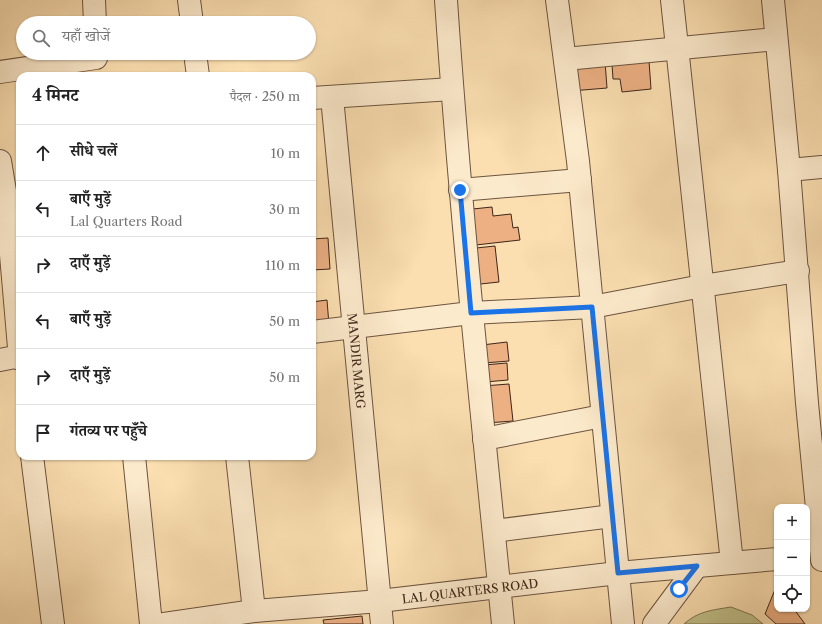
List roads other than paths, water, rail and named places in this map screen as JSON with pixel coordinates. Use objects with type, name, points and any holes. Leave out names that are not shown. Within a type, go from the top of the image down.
[{"type":"street","points":[[94,0],[95,16]]},
{"type":"street","points":[[189,0],[191,16]]},
{"type":"street","points":[[446,0],[471,313],[503,624]]},
{"type":"street","points":[[557,0],[580,180],[622,624]]},
{"type":"street","points":[[672,0],[732,563]]},
{"type":"street","points":[[773,0],[790,170],[798,271],[815,402],[822,560]]},
{"type":"street","points":[[565,59],[678,47],[776,39]]},
{"type":"street","points":[[196,60],[197,72]]},
{"type":"street","points":[[0,72],[97,62]]},
{"type":"street","points":[[322,98],[452,89]]},
{"type":"street","name":"MANDIR MARG","points":[[322,98],[355,326],[382,624]]},
{"type":"street","points":[[0,161],[13,196],[16,265]]},
{"type":"street","points":[[790,170],[822,167]]},
{"type":"street","points":[[460,190],[580,180]]},
{"type":"street","points":[[316,331],[471,313],[592,307],[702,286],[798,271]]},
{"type":"street","points":[[0,360],[16,358]]},
{"type":"street","points":[[484,439],[602,416]]},
{"type":"street","points":[[32,460],[53,624]]},
{"type":"street","points":[[134,460],[151,624]]},
{"type":"street","points":[[237,460],[254,611]]},
{"type":"street","points":[[494,531],[612,516]]},
{"type":"street","points":[[810,557],[822,556]]},
{"type":"street","name":"LAL QUARTERS ROAD","points":[[164,624],[254,611],[380,601],[618,573],[774,559]]},
{"type":"street","points":[[654,624],[697,566]]}]
